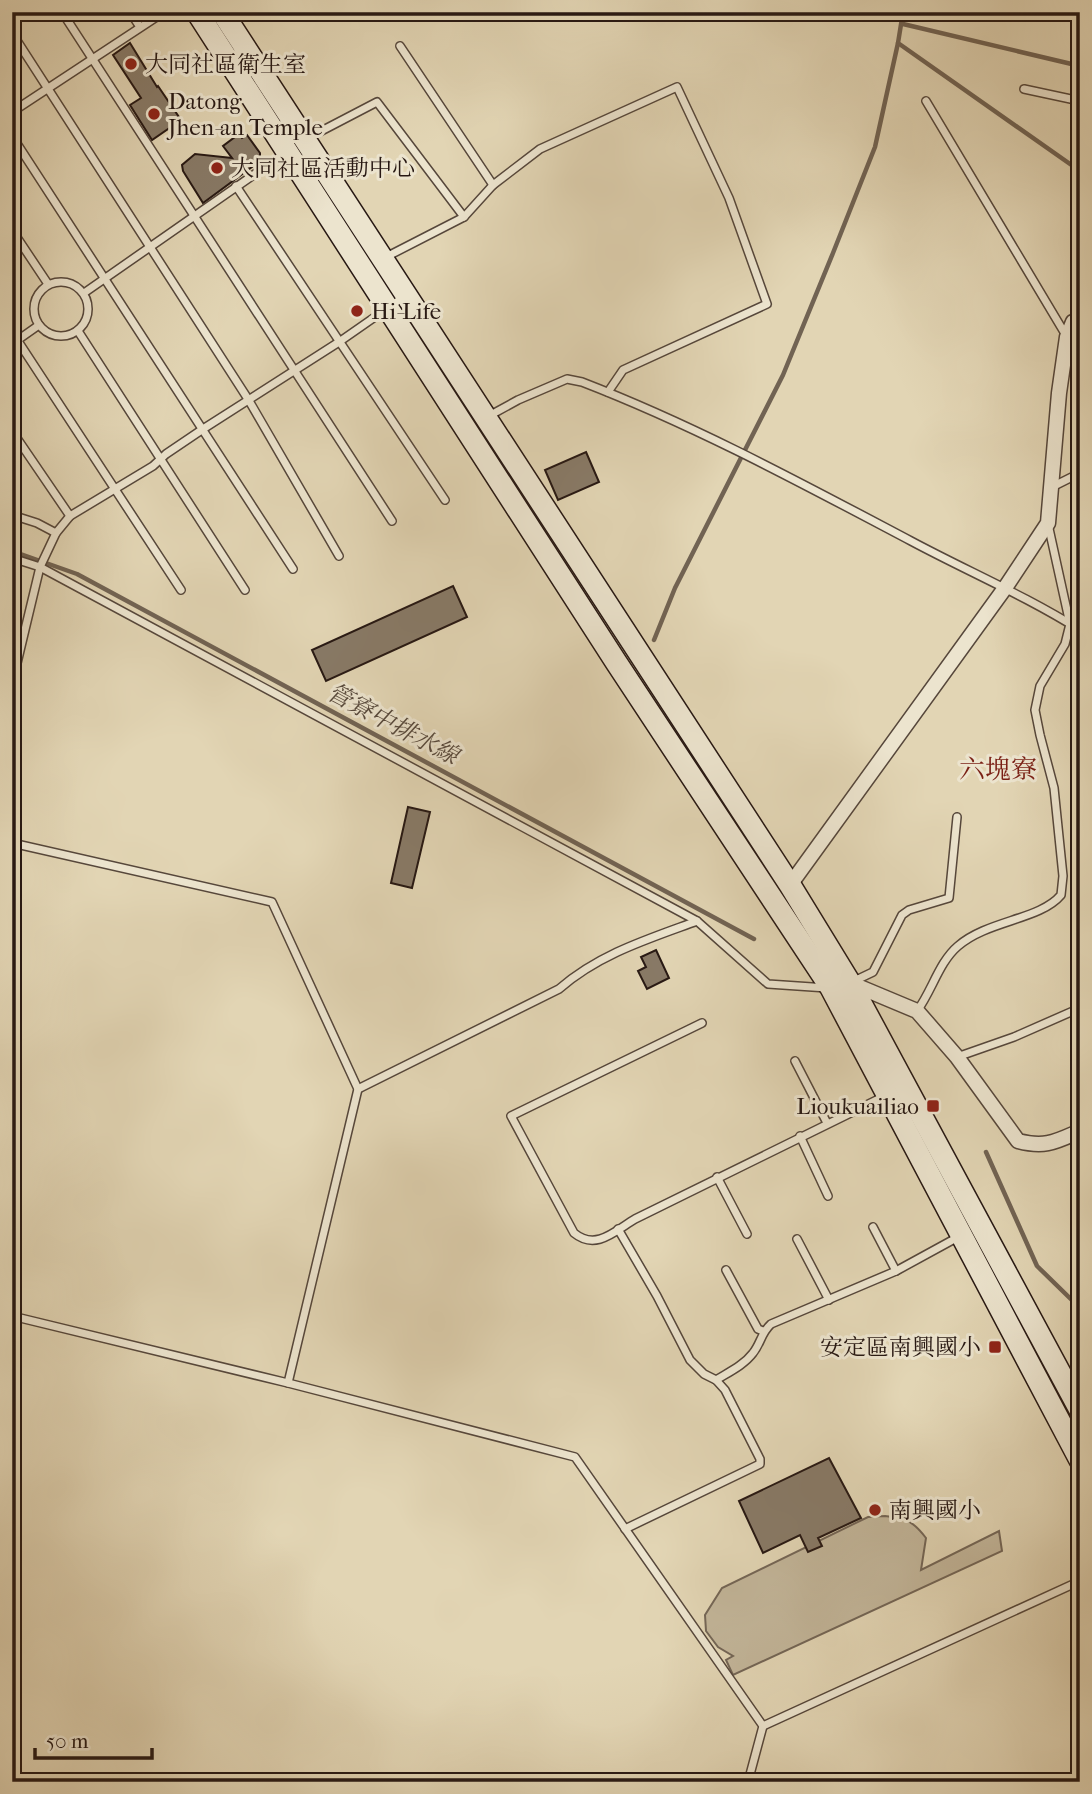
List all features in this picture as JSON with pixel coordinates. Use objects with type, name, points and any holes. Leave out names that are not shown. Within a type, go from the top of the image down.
[{"type":"main road","points":[[197,12],[365,271],[397,301],[485,418],[790,885],[840,986],[888,1094],[1080,1460]]},
{"type":"main road","points":[[222,12],[383,259],[397,301],[468,431],[710,806],[840,986],[1080,1410]]},
{"type":"street","points":[[790,885],[1005,588],[1048,523],[1059,393],[1068,337],[1073,322],[1080,320]]},
{"type":"street","points":[[840,986],[917,1011],[957,1057],[1018,1141],[1035,1145],[1052,1144],[1080,1131]]},
{"type":"lane","points":[[62,12],[392,521]]},
{"type":"lane","points":[[130,12],[140,27]]},
{"type":"lane","points":[[12,112],[164,12]]},
{"type":"lane","points":[[12,33],[248,398],[339,556]]},
{"type":"lane","points":[[400,47],[494,185]]},
{"type":"lane","points":[[365,271],[464,217],[494,185],[540,149],[677,87],[729,198],[767,304],[622,370],[608,392]]},
{"type":"lane","points":[[1024,89],[1080,101]]},
{"type":"lane","points":[[926,101],[1068,337],[1080,351]]},
{"type":"lane","points":[[84,293],[305,139],[377,102],[464,217]]},
{"type":"lane","points":[[12,136],[293,569]]},
{"type":"lane","points":[[236,186],[445,500]]},
{"type":"lane","points":[[12,230],[48,284]]},
{"type":"lane","points":[[60,281],[72,283],[84,293],[89,307],[86,321],[78,331],[65,337],[53,335],[39,325],[35,317],[35,302],[48,284],[60,281]]},
{"type":"lane","points":[[12,684],[40,567],[57,533],[70,516],[153,466],[248,398],[338,342],[397,301]]},
{"type":"lane","points":[[15,342],[39,325]]},
{"type":"lane","points":[[78,331],[245,590]]},
{"type":"lane","points":[[12,332],[15,342],[181,590]]},
{"type":"lane","points":[[468,431],[518,400],[567,379],[582,382],[750,456],[1005,588],[1080,630]]},
{"type":"lane","points":[[12,431],[70,516]]},
{"type":"lane","points":[[1050,488],[1080,473]]},
{"type":"lane","points":[[12,515],[57,533]]},
{"type":"lane","points":[[917,1011],[956,947],[988,927],[1044,909],[1061,895],[1063,876],[1054,788],[1035,710],[1040,686],[1065,644],[1070,624],[1048,523]]},
{"type":"lane","points":[[12,558],[40,567],[697,921],[768,984],[840,986],[873,972],[902,915],[909,910],[949,898],[957,817]]},
{"type":"lane","points":[[12,843],[272,902],[358,1089],[288,1383]]},
{"type":"lane","points":[[358,1089],[559,989],[579,971],[617,951],[697,921]]},
{"type":"lane","points":[[957,1057],[1014,1037],[1080,1008]]},
{"type":"lane","points":[[702,1023],[512,1116],[574,1233],[582,1240],[591,1241],[606,1237],[717,1177],[888,1094]]},
{"type":"lane","points":[[795,1061],[827,1123]]},
{"type":"lane","points":[[800,1136],[828,1196]]},
{"type":"lane","points":[[717,1177],[747,1234]]},
{"type":"lane","points":[[873,1227],[896,1271]]},
{"type":"lane","points":[[618,1229],[690,1360],[725,1390],[760,1459],[760,1464],[625,1529]]},
{"type":"lane","points":[[716,1380],[751,1356],[763,1331],[771,1324],[896,1271],[962,1235]]},
{"type":"lane","points":[[797,1239],[829,1300]]},
{"type":"lane","points":[[726,1270],[758,1329],[763,1331]]},
{"type":"lane","points":[[12,1316],[575,1457],[763,1726]]},
{"type":"lane","points":[[763,1726],[1080,1581]]},
{"type":"lane","points":[[748,1782],[763,1726]]},
{"type":"shaded area","points":[[885,1516],[908,1521],[926,1538],[921,1570],[999,1531],[1002,1551],[733,1675],[726,1660],[733,1656],[718,1647],[706,1631],[705,1615],[722,1588],[868,1517]]},
{"type":"building","points":[[130,43],[181,120],[152,140],[130,105],[141,98],[113,55]]},
{"type":"building","name":"大同社區活動中心","points":[[239,134],[242,138],[247,135],[260,153],[260,161],[203,203],[182,165],[195,154],[232,158],[223,146]]},
{"type":"building","points":[[586,452],[599,482],[558,500],[545,470]]},
{"type":"building","points":[[453,586],[467,617],[326,681],[312,650]]},
{"type":"building","points":[[408,807],[430,812],[412,888],[391,883]]},
{"type":"building","points":[[656,950],[669,978],[647,989],[638,971],[646,967],[641,957]]},
{"type":"building","points":[[829,1458],[861,1518],[818,1538],[822,1546],[808,1552],[800,1535],[763,1553],[739,1501]]},
{"type":"waterway","points":[[903,12],[898,43],[1080,171]]},
{"type":"waterway","points":[[903,24],[1080,66]]},
{"type":"waterway","points":[[654,640],[675,588],[783,375],[833,253],[875,147],[898,43]]},
{"type":"waterway","name":"管寮中排水線","points":[[12,551],[77,574],[754,939]]},
{"type":"waterway","points":[[986,1152],[1037,1266],[1080,1308]]},
{"type":"place","name":"大同社區衛生室","points":[[131,64]]},
{"type":"place","name":"Datong Jhen-an Temple","points":[[154,114]]},
{"type":"place","name":"大同社區活動中心","points":[[217,168]]},
{"type":"place","name":"Hi-Life","points":[[357,311]]},
{"type":"place","name":"Lioukuailiao","points":[[933,1106]]},
{"type":"place","name":"安定區南興國小","points":[[995,1347]]},
{"type":"place","name":"南興國小","points":[[875,1510]]},
{"type":"district","name":"六塊寮","points":[[998,769]]}]
